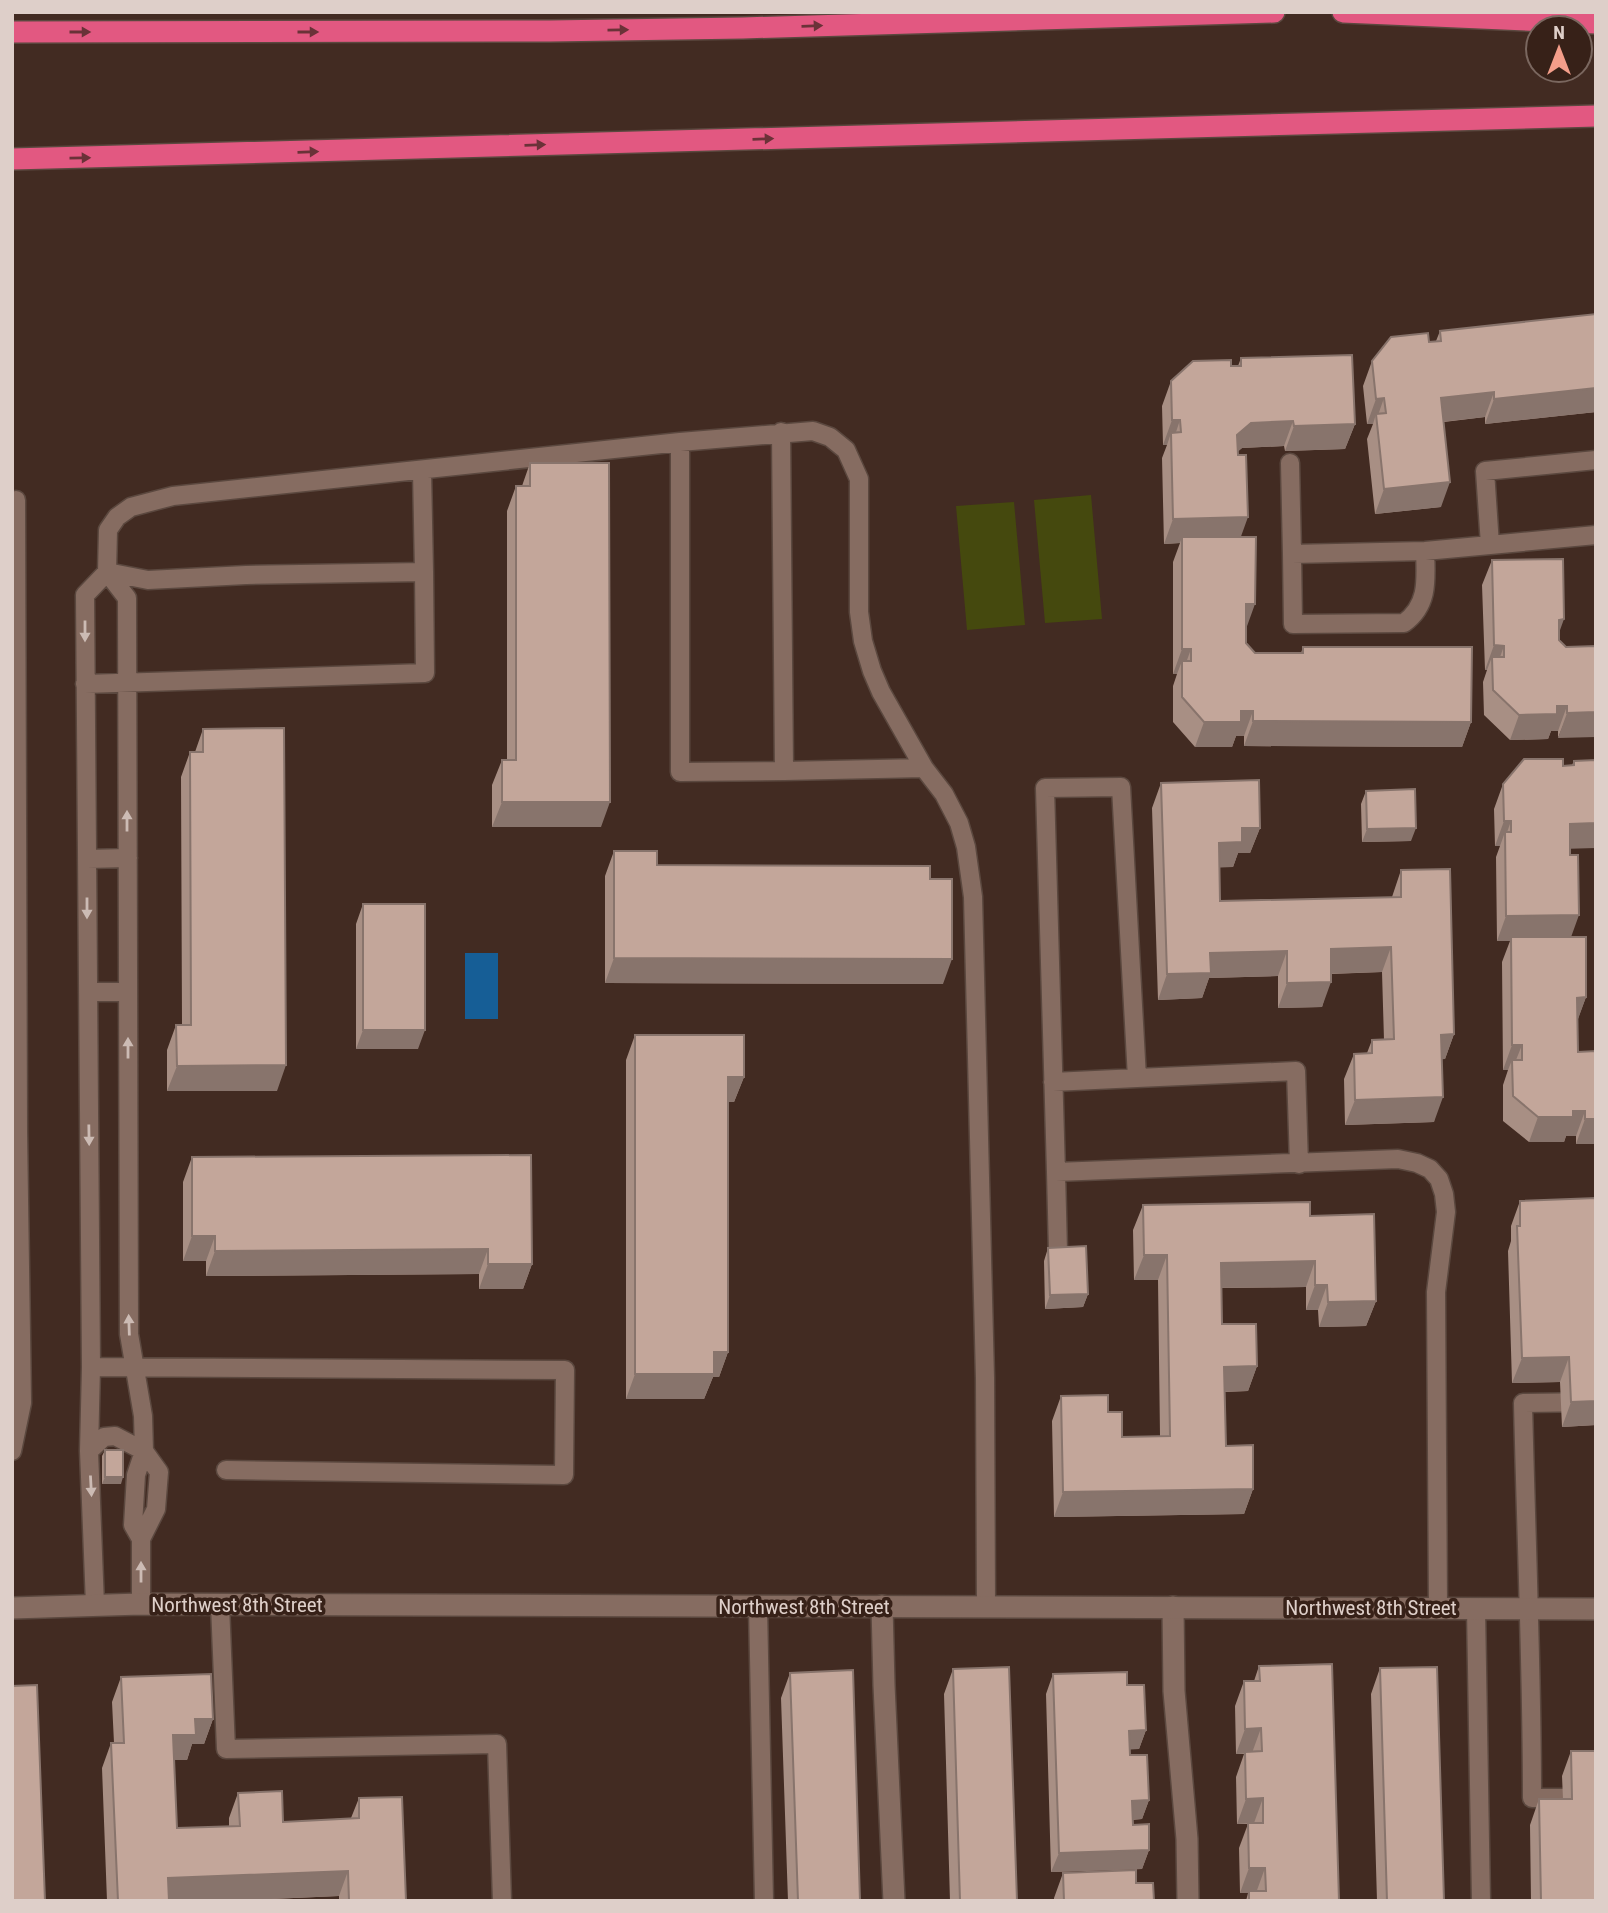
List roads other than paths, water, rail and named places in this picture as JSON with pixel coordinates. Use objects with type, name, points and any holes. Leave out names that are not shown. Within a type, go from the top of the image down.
[{"type":"highway","points":[[12,32],[716,29],[1274,12]]},
{"type":"highway","points":[[1343,12],[1596,23]]},
{"type":"highway","points":[[12,159],[1596,116]]},
{"type":"street","name":"Northwest 8th Street","points":[[12,1608],[141,1604],[1596,1609]]},
{"type":"street","points":[[883,1606],[894,1901]]},
{"type":"street","points":[[1173,1607],[1174,1691],[1187,1839],[1188,1901]]},
{"type":"lane","points":[[144,1451],[143,1416],[129,1334],[127,598],[107,572],[108,530],[117,517],[131,507],[149,500],[173,496],[680,442],[813,431],[831,437],[846,450],[859,479],[859,612],[863,641],[872,671],[924,768],[944,794],[959,823],[966,847],[973,897],[985,1378],[986,1606]]},
{"type":"lane","points":[[781,432],[784,771]]},
{"type":"lane","points":[[680,442],[680,772],[924,768]]},
{"type":"lane","points":[[1490,545],[1485,471],[1596,460]]},
{"type":"lane","points":[[1290,463],[1293,624],[1404,623],[1413,616],[1426,593],[1425,551]]},
{"type":"lane","points":[[85,684],[425,673],[422,471]]},
{"type":"lane","points":[[12,1451],[22,1403],[14,587],[16,500]]},
{"type":"lane","points":[[1292,554],[1425,551],[1596,535]]},
{"type":"lane","points":[[107,572],[148,580],[246,575],[424,572]]},
{"type":"lane","points":[[95,1605],[89,1451],[91,1367],[85,595],[107,572]]},
{"type":"lane","points":[[1058,1252],[1045,789],[1121,787],[1137,1078]]},
{"type":"lane","points":[[87,859],[128,858]]},
{"type":"lane","points":[[88,992],[128,992]]},
{"type":"lane","points":[[1053,1082],[1296,1071],[1299,1164]]},
{"type":"lane","points":[[1056,1172],[1398,1159],[1430,1169],[1439,1179],[1446,1212],[1436,1292],[1438,1609]]},
{"type":"lane","points":[[91,1367],[565,1370],[564,1475],[226,1470]]},
{"type":"lane","points":[[1596,1402],[1523,1403],[1531,1650],[1532,1798],[1596,1798]]},
{"type":"lane","points":[[89,1451],[104,1437],[115,1436],[144,1451],[159,1472],[156,1509],[141,1539],[141,1604]]},
{"type":"lane","points":[[220,1605],[226,1749],[497,1744],[502,1901]]},
{"type":"lane","points":[[758,1607],[764,1901]]},
{"type":"lane","points":[[1476,1609],[1482,1901]]},
{"type":"water","points":[[465,953],[498,953],[498,1019],[465,1019]]}]
